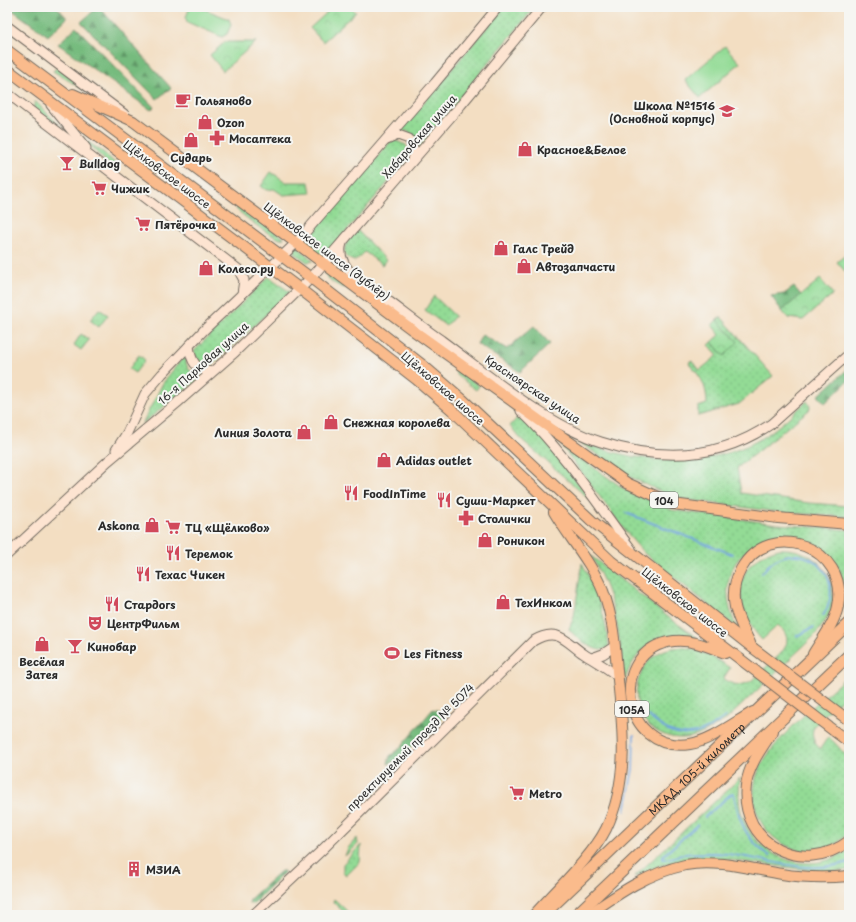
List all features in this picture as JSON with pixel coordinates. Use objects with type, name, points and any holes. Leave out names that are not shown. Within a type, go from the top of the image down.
[{"type":"highway","name":"МКАД, 105-й километр","points":[[543,915],[849,622]]},
{"type":"highway","name":"МКАД, 105-й километр","points":[[576,915],[779,723],[849,654]]},
{"type":"main road","name":"Хабаровская улица","points":[[282,257],[384,142],[498,7]]},
{"type":"main road","name":"Хабаровская улица","points":[[311,278],[512,46],[542,7]]},
{"type":"main road","name":"Щёлковское шоссе (дублёр)","points":[[7,26],[324,264],[508,399]]},
{"type":"main road","name":"Щёлковское шоссе","points":[[7,50],[311,278],[444,382],[554,487],[638,558],[848,720]]},
{"type":"main road","name":"Щёлковское шоссе","points":[[7,69],[300,289],[434,394],[612,561],[842,737],[849,746]]},
{"type":"main road","name":"Щёлковское шоссе (дублёр)","points":[[55,86],[133,121]]},
{"type":"main road","points":[[7,93],[238,269],[244,280],[242,294]]},
{"type":"main road","points":[[45,98],[101,164]]},
{"type":"main road","points":[[384,142],[398,135],[409,139],[414,150],[411,164]]},
{"type":"main road","name":"Красноярская улица","points":[[342,243],[340,251],[341,256],[353,275],[460,354],[548,416],[584,436],[618,446],[659,453],[690,454],[721,448],[759,432],[803,396],[849,354]]},
{"type":"main road","name":"16-я Парковая улица","points":[[108,461],[127,434],[145,394],[189,346],[282,257]]},
{"type":"main road","name":"16-я Парковая улица","points":[[7,555],[108,461],[177,403],[311,278]]},
{"type":"main road","points":[[189,346],[190,357],[194,365],[203,371],[211,372]]},
{"type":"main road","points":[[508,399],[550,442],[638,558]]},
{"type":"main road","name":"104","points":[[508,399],[626,483],[674,504],[778,518],[849,524]]},
{"type":"main road","points":[[534,915],[590,852],[605,830],[614,808],[622,768],[623,736],[611,618],[603,591],[586,560],[548,502]]},
{"type":"main road","points":[[753,647],[735,607],[734,590],[739,573],[748,559],[766,547],[786,542],[803,545],[818,553],[830,566],[837,581],[839,590],[836,615],[807,663]]},
{"type":"main road","name":"проектируемый проезд № 5074","points":[[253,915],[328,844],[533,641],[540,637],[552,634],[562,637],[618,677]]},
{"type":"main road","name":"105A","points":[[738,658],[714,648],[685,641],[669,643],[653,649],[645,656],[632,674],[629,696],[635,717],[645,730],[659,740],[680,745],[702,740],[763,706]]},
{"type":"main road","points":[[592,658],[603,654],[615,646]]},
{"type":"main road","points":[[823,680],[849,662]]},
{"type":"main road","points":[[779,723],[750,768],[745,797],[751,822],[767,842],[790,854],[816,856],[828,853],[849,841]]},
{"type":"main road","points":[[588,915],[637,882],[660,872],[686,865],[715,864],[824,878],[849,876]]},
{"type":"green space","points":[[8,7],[57,7],[67,18],[48,36]]},
{"type":"green space","points":[[98,7],[171,88],[157,99],[81,22]]},
{"type":"green space","points":[[190,7],[199,7],[229,19],[231,25],[227,34],[222,37],[187,22],[186,17]]},
{"type":"green space","points":[[333,7],[351,7],[356,12],[323,42],[310,28]]},
{"type":"green space","points":[[504,7],[535,7],[418,148],[414,136],[407,131],[399,132]]},
{"type":"green space","points":[[76,27],[154,107],[151,110],[58,44]]},
{"type":"green space","points":[[225,42],[256,42],[223,71],[210,55]]},
{"type":"green space","points":[[725,46],[740,63],[700,98],[685,80]]},
{"type":"green space","points":[[59,68],[89,93],[53,71]]},
{"type":"green space","points":[[36,102],[62,128],[33,108]]},
{"type":"green space","points":[[394,140],[406,145],[410,157],[323,258],[303,243],[391,141]]},
{"type":"green space","points":[[88,142],[104,153],[118,166],[115,170],[87,143]]},
{"type":"green space","points":[[271,172],[286,182],[309,182],[311,193],[283,195],[274,189],[266,190],[261,186]]},
{"type":"green space","points":[[239,205],[284,238],[280,239],[257,226],[236,209]]},
{"type":"green space","points":[[357,230],[386,260],[382,265],[365,252],[355,261],[349,259],[345,255],[344,251],[347,242]]},
{"type":"green space","points":[[297,246],[313,261],[307,262],[295,253],[294,250]]},
{"type":"green space","points":[[849,252],[849,276],[837,262]]},
{"type":"green space","points":[[327,271],[346,285],[345,288],[336,284],[326,276],[325,273]]},
{"type":"green space","points":[[268,277],[290,292],[212,365],[200,362],[194,351]]},
{"type":"green space","points":[[820,279],[833,294],[803,320],[788,318],[782,311]]},
{"type":"green space","points":[[794,287],[801,295],[782,311],[771,296],[784,294]]},
{"type":"green space","points":[[434,296],[455,316],[446,326],[425,310]]},
{"type":"green space","points":[[99,309],[108,315],[99,327],[90,320]]},
{"type":"green space","points":[[721,317],[773,376],[739,404],[698,416],[698,407],[707,404],[706,392],[700,377],[689,363],[691,360],[700,370],[718,355],[709,345],[712,342],[724,356],[738,342],[717,320]]},
{"type":"green space","points":[[717,320],[738,342],[724,356],[712,342],[720,335],[712,325]]},
{"type":"green space","points":[[534,326],[550,344],[520,372],[477,344],[482,335],[507,349]]},
{"type":"green space","points":[[81,334],[89,340],[81,350],[74,345]]},
{"type":"green space","points":[[139,355],[145,360],[135,373],[129,369]]},
{"type":"green space","points":[[184,356],[188,369],[201,377],[142,424],[163,383]]},
{"type":"green space","points":[[454,366],[479,386],[476,390],[457,375]]},
{"type":"green space","points":[[849,368],[849,380],[825,403],[818,396]]},
{"type":"green space","points":[[807,401],[810,407],[809,410],[737,468],[741,493],[809,503],[849,506],[849,517],[778,512],[675,498],[630,477],[572,437],[594,446],[642,458],[668,460],[717,456],[741,449],[762,438],[791,416]]},
{"type":"green space","points":[[520,415],[535,428],[590,498],[589,499],[520,438],[510,426]]},
{"type":"green space","points":[[561,445],[623,488],[672,510],[777,524],[849,530],[849,604],[844,608],[841,574],[825,551],[802,539],[776,538],[752,547],[734,565],[728,592],[737,628],[644,553],[630,537]]},
{"type":"green space","points":[[779,549],[790,549],[811,557],[820,564],[831,582],[833,593],[831,609],[828,617],[815,635],[727,719],[709,730],[691,737],[678,738],[665,735],[650,726],[640,713],[637,698],[638,682],[644,668],[654,656],[668,649],[686,648],[698,651],[714,658],[730,668],[723,679],[733,684],[741,685],[750,682],[755,678],[784,649],[787,638],[778,625],[762,640],[752,627],[745,614],[741,601],[741,587],[744,575],[751,564],[763,555]]},
{"type":"green space","points":[[591,556],[672,620],[698,638],[685,636],[672,637],[651,644],[642,651],[635,660],[624,683],[618,633],[612,603],[600,573]]},
{"type":"green space","points":[[582,563],[600,603],[605,624],[609,647],[602,650],[588,645],[569,629],[574,617]]},
{"type":"green space","points":[[849,674],[849,694],[835,705],[815,725],[813,735],[814,740],[820,749],[828,737],[849,759],[849,832],[833,845],[815,851],[797,849],[780,842],[767,830],[757,813],[754,794],[758,772],[764,760],[785,734],[812,707]]},
{"type":"green space","points":[[433,709],[440,711],[443,714],[442,718],[396,761],[388,764],[390,756],[398,750]]},
{"type":"green space","points":[[740,778],[739,800],[741,812],[748,828],[758,841],[771,852],[785,859],[801,863],[818,862],[834,858],[849,849],[849,870],[824,872],[715,858],[686,859],[658,866],[634,877]]},
{"type":"green space","points":[[357,838],[358,844],[345,856],[348,848]]},
{"type":"green space","points":[[361,845],[360,862],[347,875],[343,873],[343,864]]},
{"type":"green space","points":[[281,871],[284,871],[284,873],[253,904],[249,903],[251,898]]},
{"type":"green space","points":[[334,899],[348,912],[347,915],[333,902]]},
{"type":"waterway","points":[[626,513],[732,554]]},
{"type":"waterway","points":[[762,573],[774,561],[788,555],[802,556],[815,562],[824,571],[830,584],[830,599],[823,616]]},
{"type":"waterway","points":[[797,636],[814,627]]},
{"type":"waterway","points":[[649,716],[668,730],[686,734],[705,730],[725,717]]},
{"type":"waterway","points":[[625,811],[633,769],[634,735]]},
{"type":"waterway","points":[[705,817],[732,793],[734,794],[741,822],[749,837],[770,856]]},
{"type":"waterway","points":[[697,825],[663,856],[663,859],[684,854],[715,853],[749,857],[798,866],[832,866],[849,862]]},
{"type":"place","name":"Гольяново","points":[[183,100]]},
{"type":"place","name":"Школа №1516 (Основной корпус)","points":[[727,111]]},
{"type":"place","name":"Ozon","points":[[205,122]]},
{"type":"place","name":"Мосаптека","points":[[217,138]]},
{"type":"place","name":"Сударь","points":[[191,140]]},
{"type":"place","name":"Красное&Белое","points":[[525,149]]},
{"type":"place","name":"Bulldog","points":[[67,163]]},
{"type":"place","name":"Чижик","points":[[99,188]]},
{"type":"place","name":"Пятёрочка","points":[[143,224]]},
{"type":"place","name":"Галс Трейд","points":[[501,248]]},
{"type":"place","name":"Автозапчасти","points":[[524,266]]},
{"type":"place","name":"Колесо.ру","points":[[206,268]]},
{"type":"place","name":"Снежная королева","points":[[331,422]]},
{"type":"place","name":"Линия Золота","points":[[304,432]]},
{"type":"place","name":"Adidas outlet","points":[[384,460]]},
{"type":"place","name":"FoodInTime","points":[[351,493]]},
{"type":"place","name":"Суши-Маркет","points":[[444,500]]},
{"type":"place","name":"Столички","points":[[466,518]]},
{"type":"place","name":"Askona","points":[[152,525]]},
{"type":"place","name":"ТЦ «Щёлково»","points":[[173,527]]},
{"type":"place","name":"Роникон","points":[[485,540]]},
{"type":"place","name":"Теремок","points":[[173,553]]},
{"type":"place","name":"Техас Чикен","points":[[143,574]]},
{"type":"place","name":"ТехИнком","points":[[503,602]]},
{"type":"place","name":"Стардогs","points":[[112,604]]},
{"type":"place","name":"ЦентрФильм","points":[[95,623]]},
{"type":"place","name":"Весёлая Затея","points":[[42,644]]},
{"type":"place","name":"Кинобар","points":[[75,646]]},
{"type":"place","name":"Les Fitness","points":[[392,653]]},
{"type":"place","name":"Metro","points":[[517,793]]},
{"type":"place","name":"МЗИА","points":[[134,869]]}]
